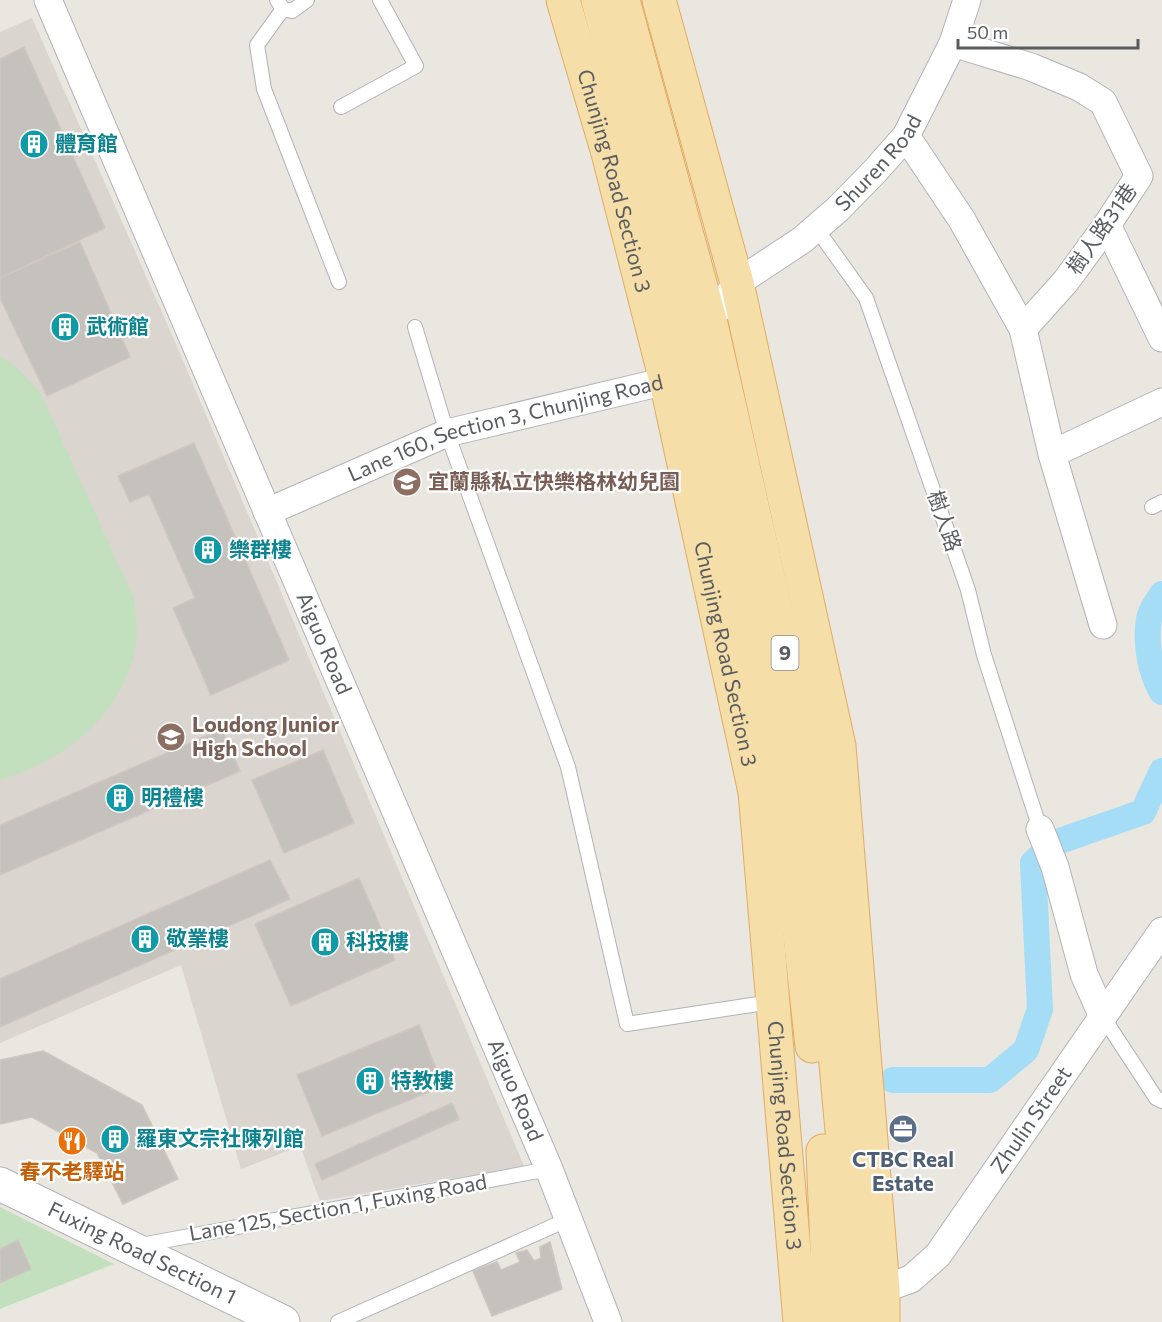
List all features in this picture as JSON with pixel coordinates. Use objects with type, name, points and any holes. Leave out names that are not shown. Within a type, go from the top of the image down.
[{"type":"main road","name":"Chunjing Road Section 3","points":[[564,0],[608,153],[666,381],[755,792],[771,1002],[837,1308]]},
{"type":"main road","name":"Chunjing Road Section 3","points":[[598,0],[690,346],[781,760],[823,1150],[837,1308]]},
{"type":"main road","name":"Chunjing Road Section 3","points":[[623,0],[710,320],[808,753],[837,1308]]},
{"type":"main road","name":"Chunjing Road Section 3","points":[[659,0],[737,283],[839,746],[837,1308]]},
{"type":"main road","name":"Fuxing Road Section 1","points":[[0,1184],[283,1322]]},
{"type":"main road","name":"Chunjing Road Section 3","points":[[837,1308],[883,1322]]},
{"type":"street","name":"Aiguo Road","points":[[48,0],[549,1169],[608,1322]]},
{"type":"street","name":"Shuren Road","points":[[737,283],[802,240],[816,228],[876,170],[906,136],[953,43],[967,0]]},
{"type":"street","name":"樹人路31巷","points":[[953,43],[1031,67],[1079,87],[1103,102],[1139,176],[1066,281],[1023,329]]},
{"type":"street","points":[[906,136],[962,220],[1023,329],[1052,454],[1103,625]]},
{"type":"street","points":[[1107,225],[1162,338]]},
{"type":"street","name":"Lane 160, Section 3, Chunjing Road","points":[[267,512],[447,433],[666,381],[737,283]]},
{"type":"street","points":[[1052,454],[1162,402]]},
{"type":"street","points":[[1040,829],[1055,867],[1084,974],[1103,1017]]},
{"type":"street","name":"Zhulin Street","points":[[837,1308],[911,1279],[938,1255],[1162,931]]},
{"type":"lane","points":[[307,0],[292,11],[280,5],[257,45],[264,89],[339,282]]},
{"type":"lane","points":[[341,107],[416,66],[380,0]]},
{"type":"lane","name":"樹人路","points":[[816,228],[866,298],[968,590],[984,655],[1040,829]]},
{"type":"lane","points":[[415,327],[447,433],[568,767],[627,1024],[771,1002]]},
{"type":"lane","points":[[1103,1017],[1156,1098],[1162,1101]]},
{"type":"lane","name":"Lane 125, Section 1, Fuxing Road","points":[[127,1247],[549,1169]]},
{"type":"lane","points":[[338,1322],[569,1219]]},
{"type":"shaded area","name":"Loudong Junior High School","points":[[32,18],[176,344],[524,1166],[320,1201],[300,1146],[241,1169],[181,965],[0,1043],[0,32]]},
{"type":"green space","points":[[0,357],[18,369],[42,396],[134,599],[137,634],[136,647],[126,677],[115,698],[101,717],[84,734],[45,762],[0,780]]},
{"type":"green space","points":[[0,1207],[114,1264],[0,1309]]},
{"type":"building","name":"體育館","points":[[24,47],[105,228],[0,278],[0,59]]},
{"type":"building","name":"武術館","points":[[80,242],[130,357],[47,396],[0,298],[0,278]]},
{"type":"building","name":"樂群樓","points":[[194,443],[289,660],[211,695],[173,608],[195,598],[149,494],[130,502],[118,476]]},
{"type":"building","name":"明禮樓","points":[[222,729],[240,771],[0,875],[0,825]]},
{"type":"building","points":[[323,750],[354,823],[284,853],[252,780]]},
{"type":"building","name":"敬業樓","points":[[270,860],[290,899],[0,1027],[0,979]]},
{"type":"building","name":"科技樓","points":[[359,878],[395,960],[291,1006],[255,924]]},
{"type":"building","name":"特教樓","points":[[419,1025],[443,1086],[322,1136],[297,1075]]},
{"type":"building","name":"羅東文宗社陳列館","points":[[43,1051],[142,1105],[178,1179],[123,1204],[97,1153],[32,1117],[0,1124],[0,1060]]},
{"type":"building","points":[[452,1103],[459,1119],[322,1180],[315,1164]]},
{"type":"building","points":[[18,1240],[31,1269],[0,1283],[0,1249]]},
{"type":"building","points":[[550,1242],[562,1289],[492,1316],[473,1271],[497,1262],[501,1270],[520,1262],[516,1253],[527,1250],[534,1261],[541,1258],[540,1247]]},
{"type":"waterway","points":[[1162,594],[1152,609],[1148,628],[1152,666],[1162,692]]},
{"type":"waterway","points":[[893,1080],[990,1080],[1026,1050],[1040,1009],[1033,863],[1054,843],[1143,812],[1162,771]]},
{"type":"place","name":"體育館","points":[[34,144]]},
{"type":"place","name":"武術館","points":[[65,327]]},
{"type":"place","name":"宜蘭縣私立快樂格林幼兒園","points":[[407,482]]},
{"type":"place","name":"樂群樓","points":[[208,550]]},
{"type":"place","name":"Loudong Junior High School","points":[[171,737]]},
{"type":"place","name":"明禮樓","points":[[120,798]]},
{"type":"place","name":"敬業樓","points":[[145,939]]},
{"type":"place","name":"科技樓","points":[[325,942]]},
{"type":"place","name":"特教樓","points":[[370,1081]]},
{"type":"place","name":"CTBC Real Estate","points":[[903,1129]]},
{"type":"place","name":"羅東文宗社陳列館","points":[[115,1139]]},
{"type":"place","name":"春不老驛站","points":[[72,1141]]}]
